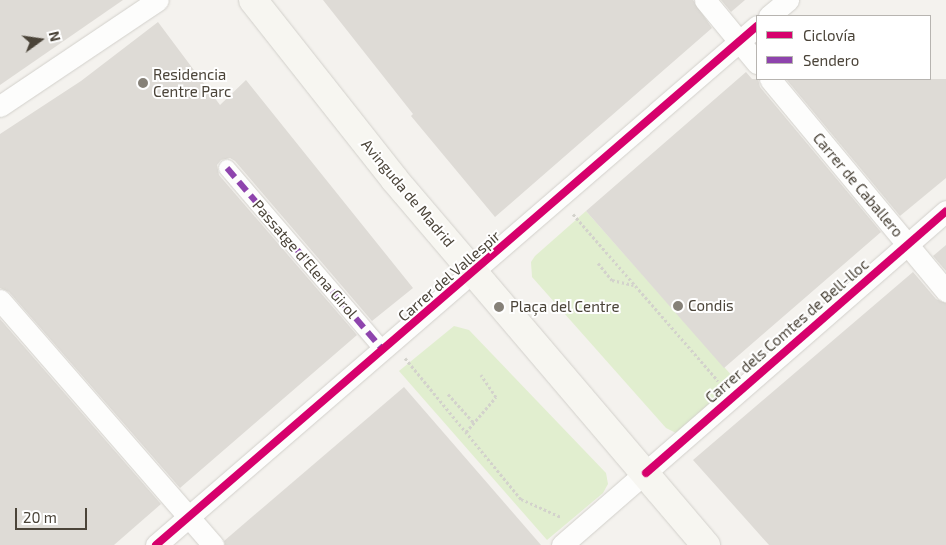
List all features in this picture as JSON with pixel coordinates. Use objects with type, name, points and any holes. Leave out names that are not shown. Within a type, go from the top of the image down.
[{"type":"main road","name":"Avinguda de Madrid","points":[[253,0],[395,180],[706,545]]},
{"type":"street","points":[[0,106],[158,0]]},
{"type":"street","points":[[705,0],[756,63]]},
{"type":"street","points":[[770,15],[788,0]]},
{"type":"street","name":"Carrer del Vallespir","points":[[156,545],[393,353],[474,272],[756,27]]},
{"type":"street","name":"Carrer de Caballero","points":[[771,80],[946,291]]},
{"type":"street","name":"Passatge d'Elena Girol","points":[[226,168],[393,353]]},
{"type":"street","name":"Carrer dels Comtes de Bell-lloc","points":[[562,545],[946,210]]},
{"type":"street","points":[[0,300],[213,545]]},
{"type":"path","points":[[572,214],[718,381]]},
{"type":"path","points":[[598,263],[612,280],[634,286]]},
{"type":"path","points":[[393,353],[466,432],[521,499],[566,519]]},
{"type":"path","points":[[466,432],[496,397],[481,375]]},
{"type":"path","points":[[448,394],[474,423]]},
{"type":"green space","name":"Plaça del Centre","points":[[586,211],[741,386],[678,434],[666,428],[532,277],[531,262],[535,256]]},
{"type":"green space","name":"Plaça del Centre","points":[[454,326],[469,330],[606,473],[608,484],[603,493],[547,540],[399,371]]},
{"type":"building","points":[[0,0],[123,0],[0,85]]},
{"type":"building","points":[[323,0],[693,0],[712,28],[495,217],[411,116],[413,114]]},
{"type":"building","points":[[721,0],[745,0],[731,12]]},
{"type":"building","points":[[158,22],[220,105],[246,80],[413,288],[372,321],[235,161],[230,158],[221,160],[217,165],[219,175],[357,335],[180,488],[9,292],[0,288],[0,134],[81,81]]},
{"type":"building","points":[[746,72],[752,79],[758,80],[760,87],[881,232],[724,368],[586,211]]},
{"type":"building","points":[[946,79],[946,178],[900,216],[787,80]]},
{"type":"building","points":[[946,245],[946,271],[933,256]]},
{"type":"building","points":[[913,272],[936,299],[946,303],[946,545],[769,545],[693,460]]},
{"type":"building","points":[[0,319],[161,504],[114,545],[0,545]]},
{"type":"building","points":[[404,387],[541,545],[225,545],[224,541]]},
{"type":"marked path","points":[[227,168],[383,350]]},
{"type":"cycle path","points":[[156,545],[756,27]]},
{"type":"cycle path","points":[[646,473],[946,211]]},
{"type":"place","name":"Residencia Centre Parc","points":[[143,83]]},
{"type":"place","name":"Condis","points":[[678,306]]},
{"type":"place","name":"Plaça del Centre","points":[[499,307]]}]
